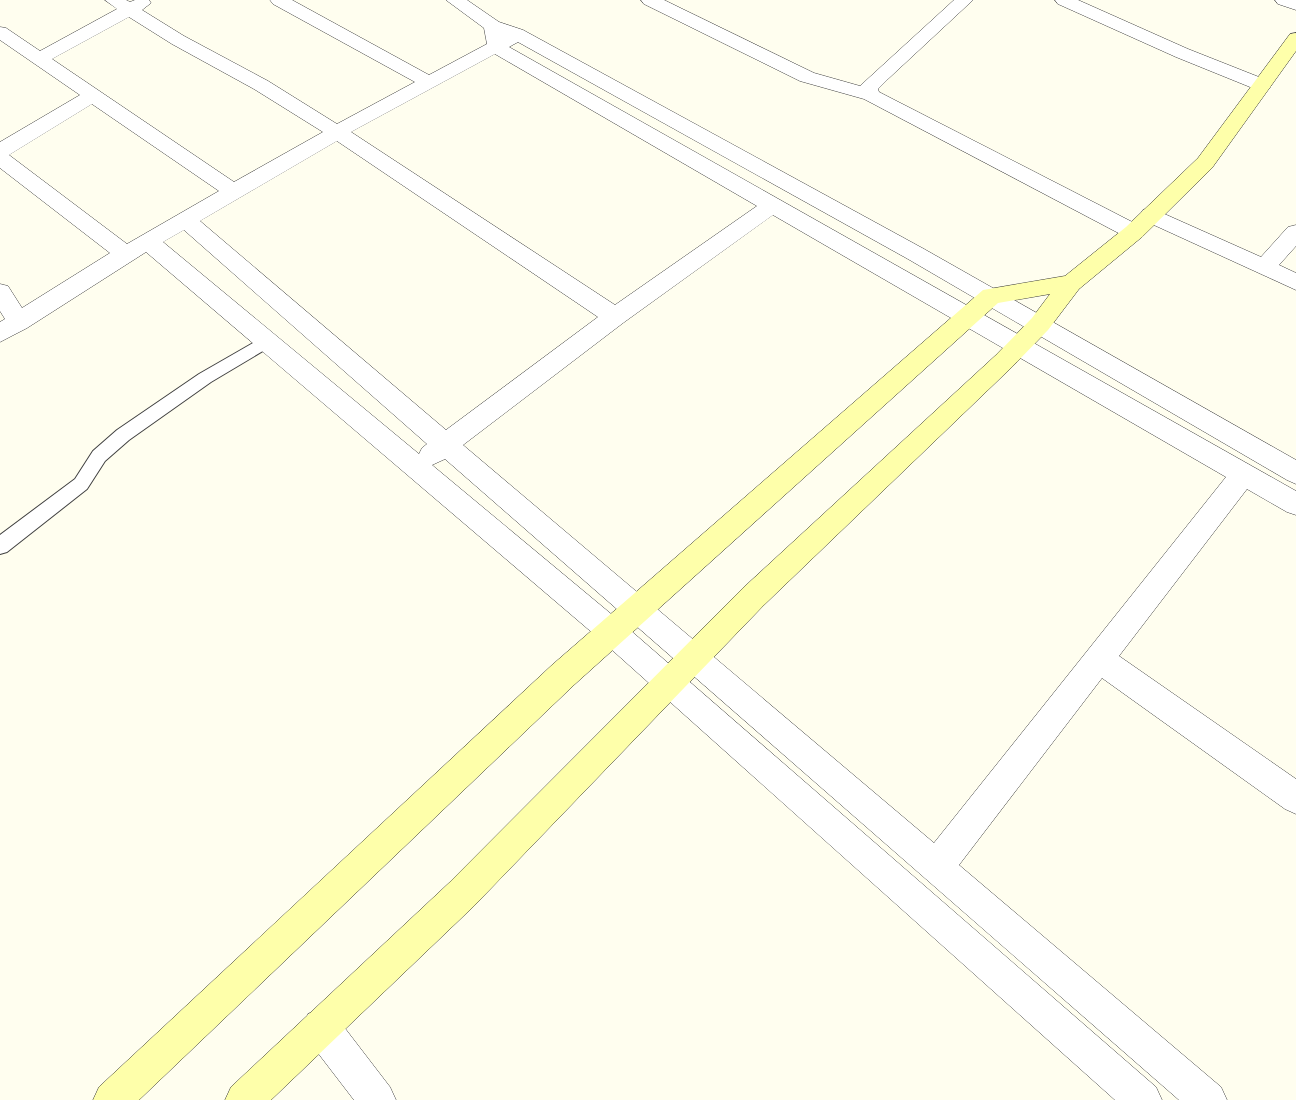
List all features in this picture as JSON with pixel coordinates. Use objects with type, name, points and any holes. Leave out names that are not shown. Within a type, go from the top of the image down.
[{"type":"street","points":[[38,59],[122,5],[148,0]]},
{"type":"street","points":[[279,0],[429,82]]},
{"type":"street","points":[[455,0],[493,26],[518,34],[991,296],[1296,473]]},
{"type":"street","points":[[650,0],[807,77],[871,96],[1134,232]]},
{"type":"street","points":[[871,96],[868,88],[964,0]]},
{"type":"street","points":[[1064,0],[1182,53],[1262,85]]},
{"type":"street","points":[[1284,0],[1296,5]]},
{"type":"street","points":[[122,5],[178,40],[261,85],[336,132],[615,317]]},
{"type":"street","points":[[493,26],[496,47]]},
{"type":"street","points":[[0,32],[234,192]]},
{"type":"street","points":[[0,292],[10,328],[126,254],[336,132],[518,34]]},
{"type":"street","points":[[496,47],[1296,504]]},
{"type":"street","points":[[244,1100],[462,894],[753,597],[1019,345],[1040,324],[1071,283],[1134,232],[1205,163],[1262,85],[1292,50]]},
{"type":"street","points":[[0,153],[4,148],[92,96]]},
{"type":"street","points":[[0,158],[126,254]]},
{"type":"street","points":[[416,467],[615,317],[773,205]]},
{"type":"street","points":[[1151,215],[1296,282]]},
{"type":"street","points":[[186,220],[1208,1100]]},
{"type":"street","points":[[1264,267],[1296,232]]},
{"type":"street","points":[[148,242],[612,632],[1143,1100]]},
{"type":"street","points":[[112,1100],[563,675],[991,296],[1071,283]]},
{"type":"street","points":[[936,867],[1244,474]]},
{"type":"street","points":[[1099,659],[1296,798]]},
{"type":"street","points":[[321,1027],[377,1100]]},
{"type":"lane","points":[[0,546],[81,484],[99,456],[123,434],[206,378],[267,341]]}]
